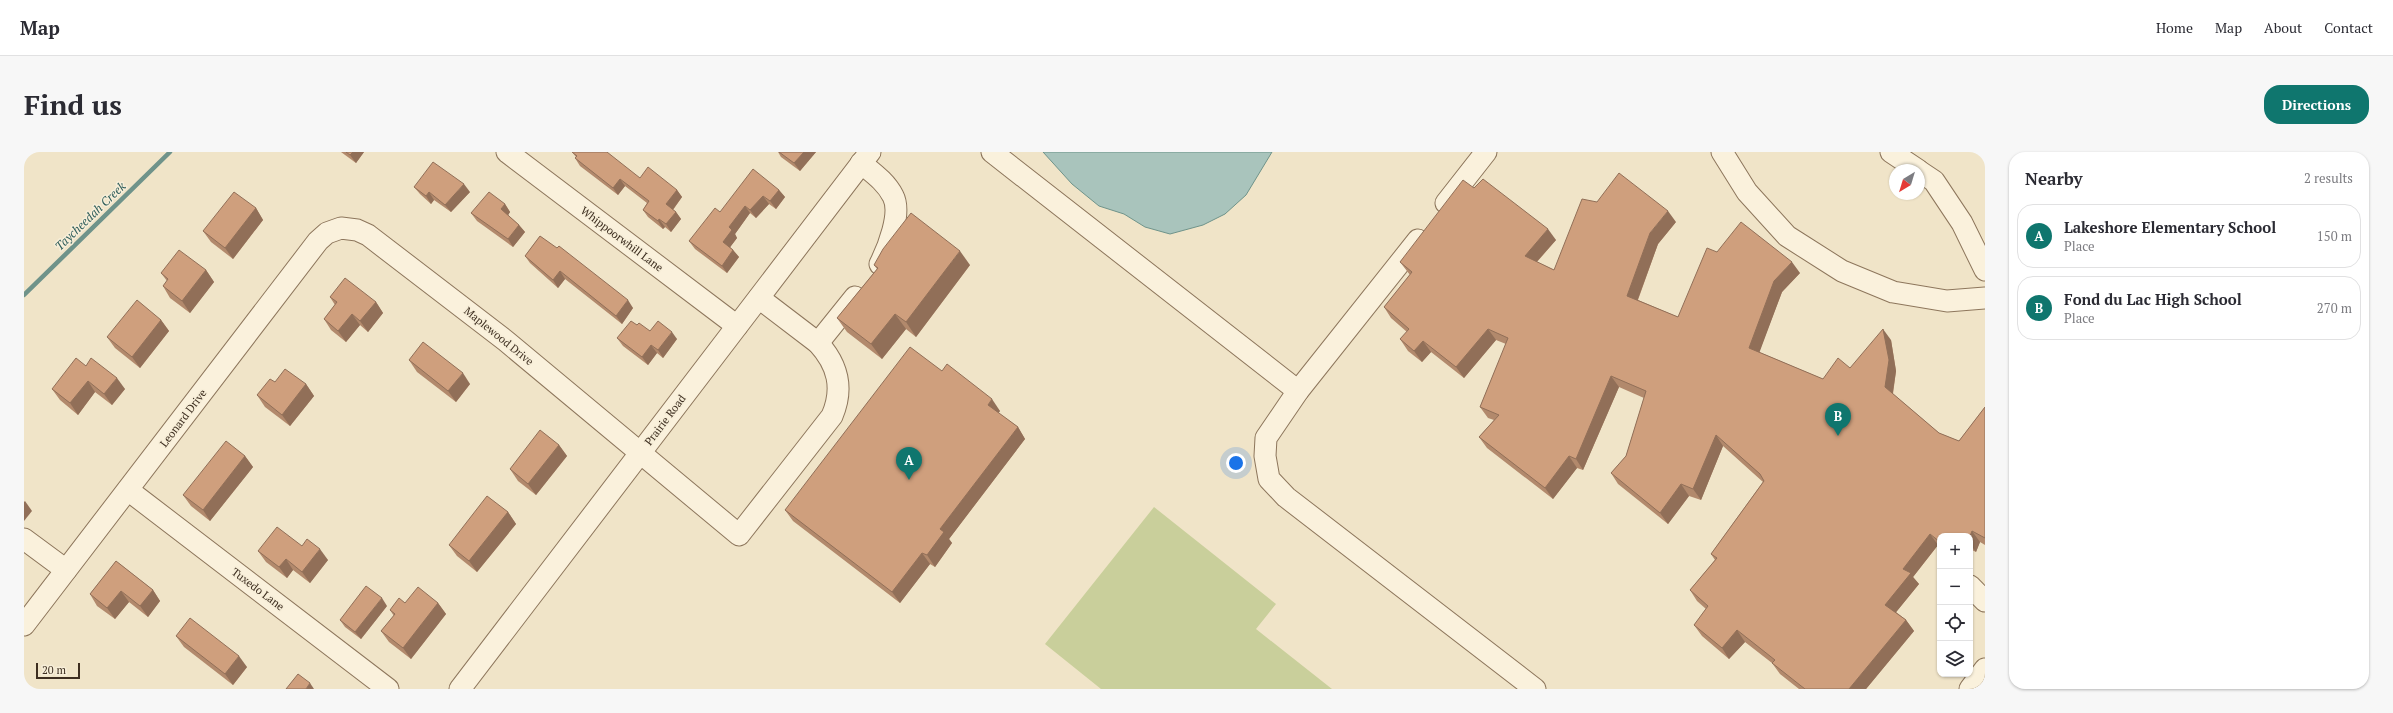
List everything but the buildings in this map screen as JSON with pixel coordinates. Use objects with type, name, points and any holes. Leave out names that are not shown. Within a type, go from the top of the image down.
[{"type":"street","name":"Whippoorwhill Lane","points":[[507,152],[737,326]]},
{"type":"street","points":[[992,152],[1298,391]]},
{"type":"street","points":[[1486,152],[1298,391],[1266,438],[1264,456],[1269,479],[1286,497],[1534,689]]},
{"type":"street","points":[[1722,152],[1747,192],[1788,236],[1842,271],[1893,292],[1947,301],[1985,298]]},
{"type":"street","points":[[1891,152],[1909,164]]},
{"type":"street","name":"Prairie Road","points":[[460,689],[866,158]]},
{"type":"street","points":[[759,298],[818,343],[878,268],[889,247],[895,225],[894,198],[866,158]]},
{"type":"street","points":[[1925,175],[1934,182],[1962,223],[1985,270]]},
{"type":"street","name":"Leonard Drive","points":[[24,625],[318,240],[335,229],[352,229]]},
{"type":"street","name":"Maplewood Drive","points":[[352,229],[368,235],[464,307],[553,379],[739,535],[832,416],[838,404],[840,387],[831,357],[818,343]]},
{"type":"street","name":"Tuxedo Lane","points":[[128,490],[388,689]]},
{"type":"street","points":[[24,539],[66,570]]},
{"type":"street","points":[[1973,589],[1985,601]]},
{"type":"street","points":[[1970,689],[1985,669]]},
{"type":"green space","points":[[1154,507],[1276,604],[1256,629],[1332,689],[1101,689],[1045,644]]},
{"type":"water","points":[[1043,152],[1272,152],[1246,195],[1225,214],[1203,225],[1170,234],[1145,227],[1124,214],[1099,206],[1072,184]]},
{"type":"waterway","name":"Taycheedah Creek","points":[[24,295],[170,152]]},
{"type":"place","name":"Fond du Lac High School","points":[[1838,436]]},
{"type":"place","name":"Lakeshore Elementary School","points":[[909,480]]}]
